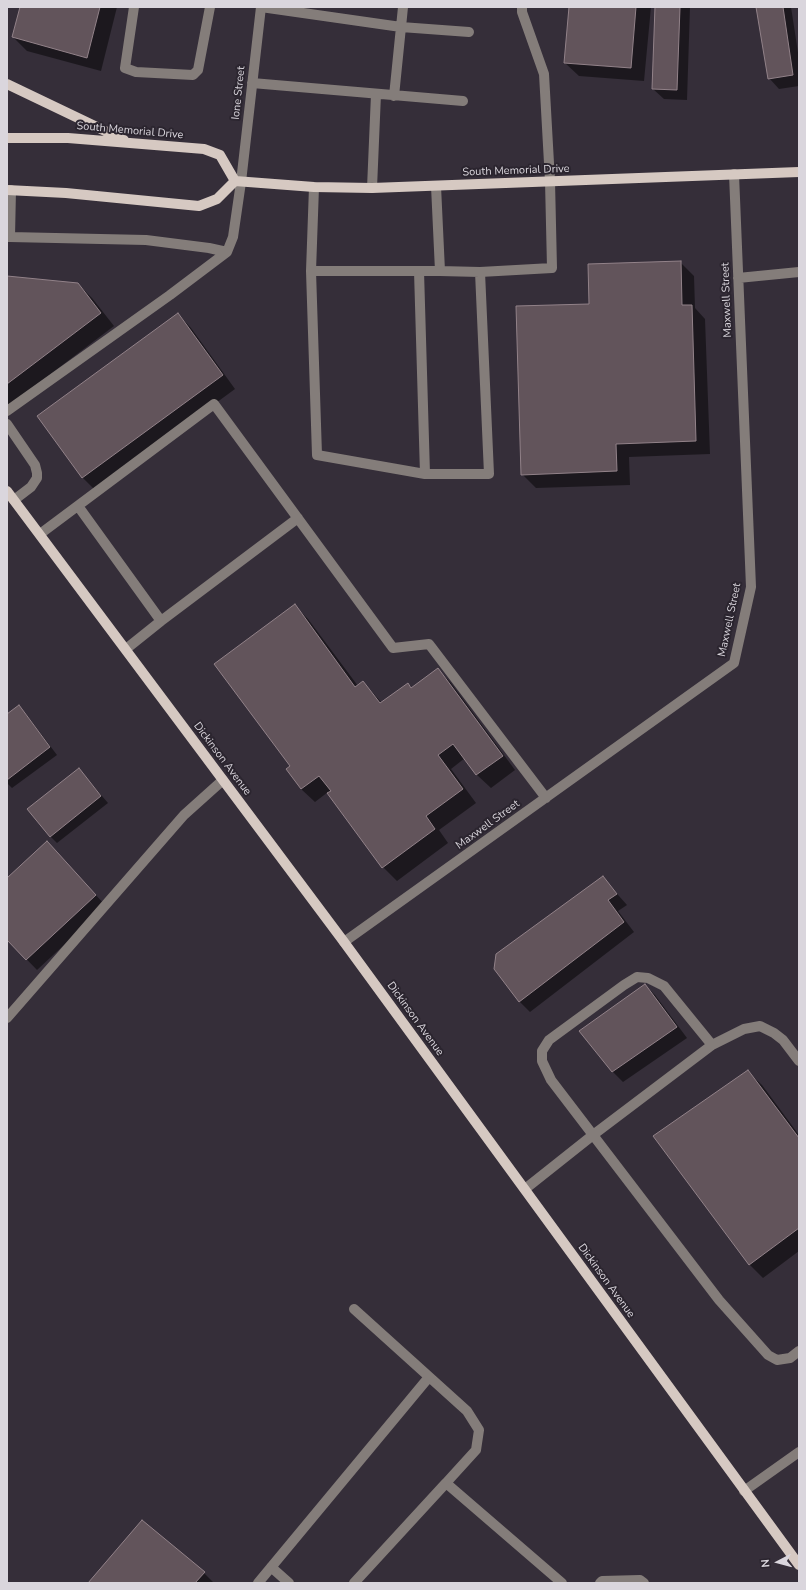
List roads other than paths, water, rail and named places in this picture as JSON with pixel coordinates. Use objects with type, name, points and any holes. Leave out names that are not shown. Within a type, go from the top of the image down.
[{"type":"main road","points":[[7,84],[129,143]]},
{"type":"main road","name":"South Memorial Drive","points":[[7,138],[68,138],[204,149],[220,154],[238,182],[314,187],[372,188],[799,172]]},
{"type":"main road","points":[[9,190],[66,193],[199,206],[217,199],[238,182]]},
{"type":"main road","name":"Dickinson Avenue","points":[[7,491],[344,942],[799,1566]]},
{"type":"street","points":[[134,7],[125,68],[136,72],[193,75],[198,70],[210,7]]},
{"type":"street","points":[[261,7],[401,27],[469,32]]},
{"type":"street","name":"Ione Street","points":[[227,252],[233,238],[238,182],[261,7]]},
{"type":"street","points":[[394,96],[402,7]]},
{"type":"street","points":[[311,271],[480,272],[552,268],[550,181],[544,74],[522,12],[522,7]]},
{"type":"street","points":[[252,83],[463,101]]},
{"type":"street","points":[[372,188],[376,94]]},
{"type":"street","name":"Maxwell Street","points":[[344,942],[734,663],[751,587],[734,174]]},
{"type":"street","points":[[436,186],[440,271]]},
{"type":"street","points":[[314,187],[311,271],[317,456],[425,474],[489,474],[480,272]]},
{"type":"street","points":[[9,190],[8,237],[146,240],[209,248],[227,252]]},
{"type":"street","points":[[7,411],[227,252]]},
{"type":"street","points":[[419,271],[425,474]]},
{"type":"street","points":[[738,278],[799,272]]},
{"type":"street","points":[[40,534],[214,404],[393,648],[429,644],[546,798]]},
{"type":"street","points":[[7,424],[35,465],[37,473],[37,478],[31,487],[14,500]]},
{"type":"street","points":[[78,506],[161,621]]},
{"type":"street","points":[[126,649],[298,518]]},
{"type":"street","points":[[7,1018],[184,815],[223,780]]},
{"type":"street","points":[[712,1045],[664,986],[648,978],[637,977],[549,1040],[542,1051],[542,1061],[551,1080],[719,1300],[768,1355],[777,1360],[790,1358],[799,1351]]},
{"type":"street","points":[[525,1189],[592,1135],[712,1045],[744,1029],[760,1026],[774,1033],[783,1040],[799,1062]]},
{"type":"street","points":[[354,1309],[467,1411],[478,1430],[476,1450],[354,1583]]},
{"type":"street","points":[[258,1583],[429,1376]]},
{"type":"street","points":[[744,1491],[799,1452]]},
{"type":"street","points":[[446,1483],[562,1583]]},
{"type":"street","points":[[271,1567],[289,1583]]},
{"type":"street","points":[[600,1583],[602,1581],[640,1580],[644,1583]]}]
